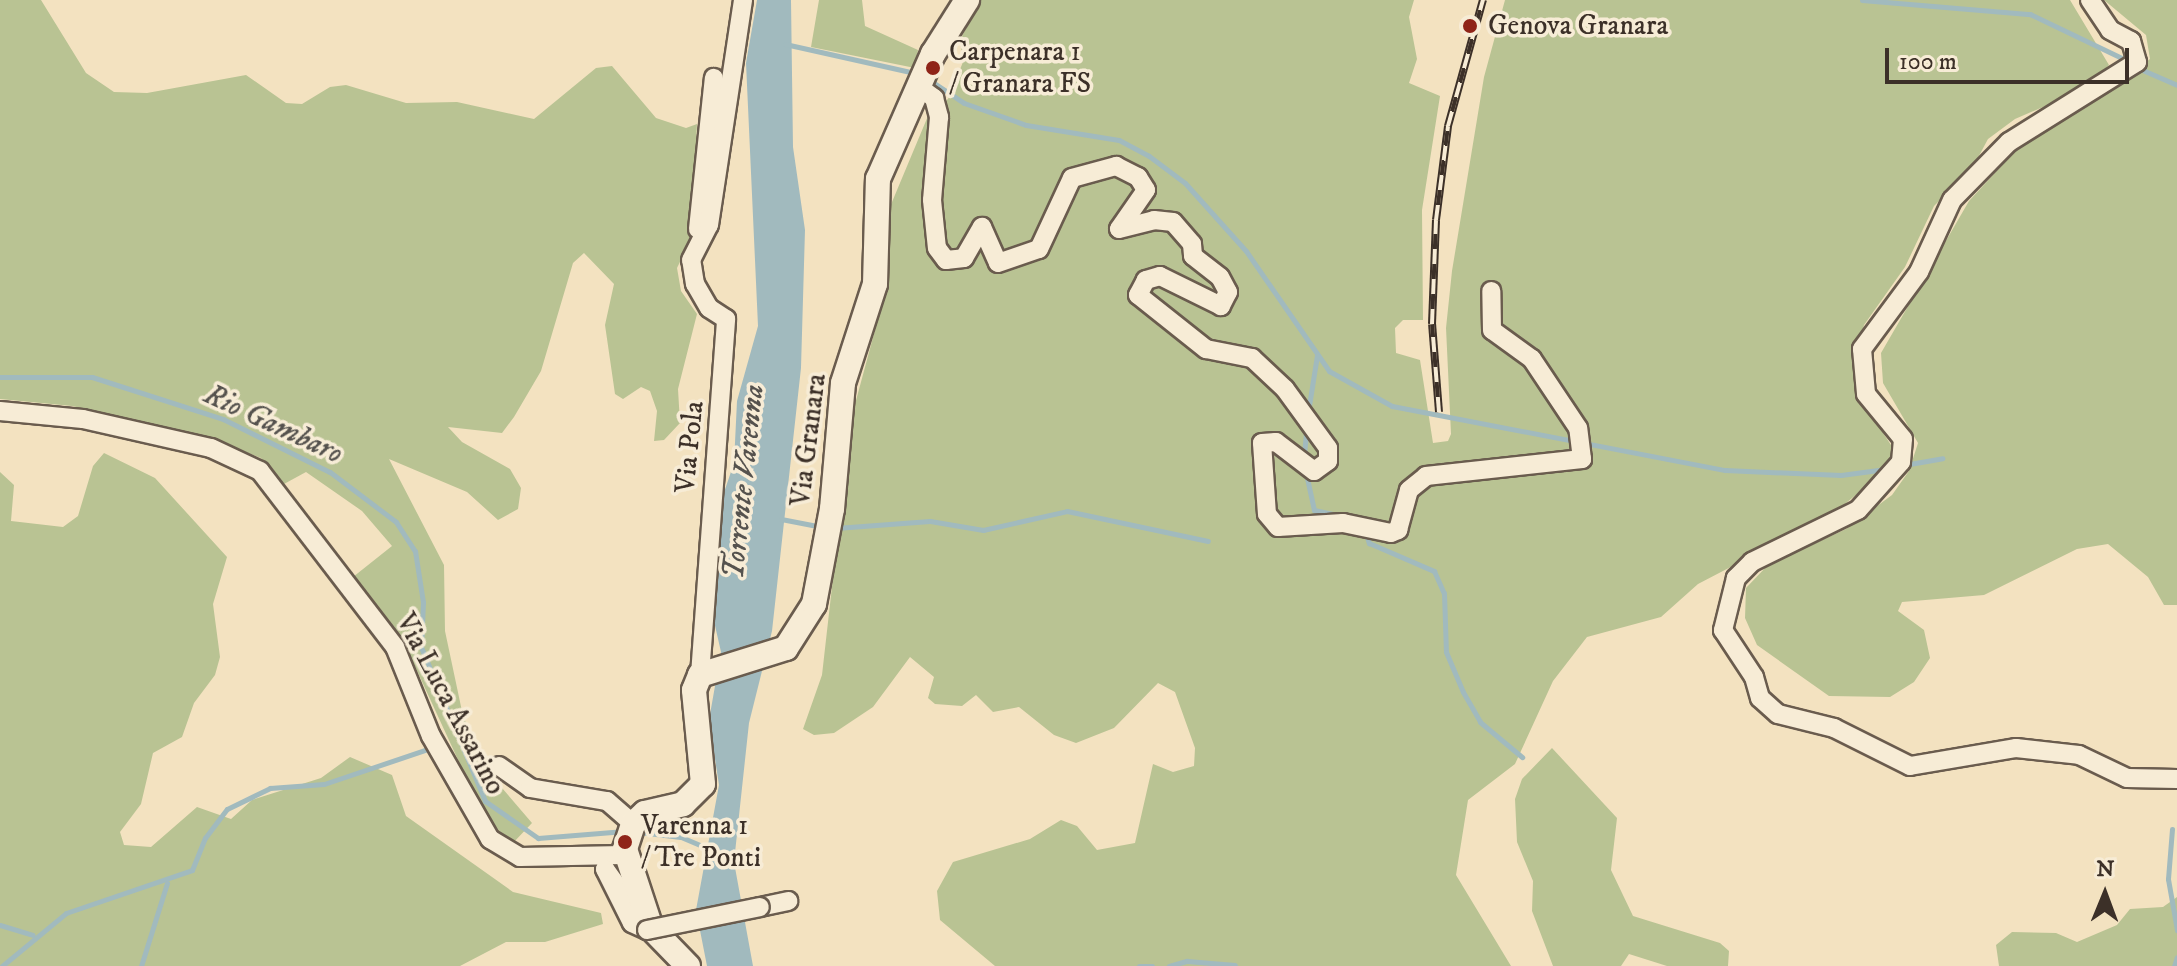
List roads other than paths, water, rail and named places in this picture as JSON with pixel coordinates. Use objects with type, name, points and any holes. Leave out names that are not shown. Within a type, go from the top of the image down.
[{"type":"street","name":"Via Pola","points":[[698,239],[709,225],[743,0]]},
{"type":"street","name":"Via Granara","points":[[704,672],[772,656],[802,631],[814,604],[832,509],[843,383],[875,284],[878,179],[919,87],[967,0]]},
{"type":"street","points":[[2090,0],[2110,30],[2131,41],[2137,62],[2009,142],[1952,200],[1919,272],[1862,349],[1866,394],[1903,439],[1901,462],[1858,510],[1752,562],[1736,578],[1723,630],[1754,677],[1760,698],[1778,714],[1834,728],[1910,766],[2016,748],[2079,755],[2127,778],[2177,779]]},
{"type":"street","name":"Via Pola","points":[[704,672],[726,319],[709,308],[695,284],[691,260],[698,239],[714,78]]},
{"type":"street","points":[[919,87],[934,98],[939,117],[932,200],[937,248],[946,260],[964,258],[982,227],[998,263],[1031,253],[1044,242],[1072,178],[1116,166],[1138,177],[1146,190],[1119,229],[1154,220],[1173,222],[1192,244],[1193,256],[1220,277],[1228,292],[1221,306],[1206,304],[1160,276],[1146,280],[1138,295],[1206,349],[1252,358],[1285,389],[1328,448],[1328,461],[1308,471],[1276,442],[1262,443],[1267,514],[1278,527],[1343,523],[1391,533],[1398,530],[1409,490],[1436,472],[1579,463],[1584,441],[1578,428],[1532,359],[1492,330],[1491,291]]},
{"type":"street","name":"Via Luca Assarino","points":[[0,411],[134,430],[211,448],[260,471],[395,647],[431,736],[490,839],[520,857],[624,852]]},
{"type":"street","points":[[688,966],[668,950],[641,904],[624,852],[633,824],[645,813],[696,797],[703,784],[694,690],[704,672]]},
{"type":"street","points":[[499,766],[530,788],[607,801],[633,824]]},
{"type":"street","points":[[641,904],[630,904],[605,869],[632,923],[647,930],[788,901]]},
{"type":"water","name":"Torrente Varenna","points":[[757,0],[791,0],[793,147],[805,230],[801,368],[772,631],[749,723],[734,862],[753,966],[707,966],[696,910],[719,785],[709,720],[721,652],[711,608],[718,510],[734,463],[737,401],[758,326],[746,63]]},
{"type":"waterway","points":[[1862,0],[2030,14],[2130,62]]},
{"type":"waterway","points":[[785,44],[915,73]]},
{"type":"waterway","points":[[2138,68],[2177,85]]},
{"type":"waterway","points":[[928,79],[964,103],[1026,125],[1119,140],[1149,156],[1185,183],[1246,251],[1329,371],[1392,406],[1725,470],[1841,475],[1886,469]]},
{"type":"waterway","points":[[1308,412],[1317,355]]},
{"type":"waterway","name":"Rio Gambaro","points":[[0,377],[92,377],[223,419],[330,472],[396,522],[415,551],[423,602],[421,647],[485,801],[538,838],[625,831]]},
{"type":"waterway","points":[[1304,455],[1306,430]]},
{"type":"waterway","points":[[1904,465],[1942,458]]},
{"type":"waterway","points":[[1305,469],[1314,510],[1338,515]]},
{"type":"waterway","points":[[836,528],[930,521],[983,530],[1067,511],[1208,541]]},
{"type":"waterway","points":[[781,519],[822,527]]},
{"type":"waterway","points":[[1365,531],[1369,543],[1434,571],[1444,593],[1446,652],[1463,692],[1480,722],[1522,757]]},
{"type":"waterway","points":[[2,966],[66,913],[192,870],[205,838],[227,809],[270,788],[324,784],[431,748]]},
{"type":"waterway","points":[[2172,829],[2168,879],[2177,930]]},
{"type":"waterway","name":"Rio Gambaro","points":[[639,832],[681,837],[714,851]]},
{"type":"waterway","points":[[141,966],[167,883]]},
{"type":"waterway","points":[[0,925],[33,935]]},
{"type":"waterway","points":[[2174,966],[2177,957]]},
{"type":"waterway","points":[[1169,966],[1187,961],[1235,965]]},
{"type":"waterway","points":[[1139,966],[1152,966]]},
{"type":"railway","points":[[1439,412],[1432,324],[1436,220],[1448,126],[1483,0]]},
{"type":"place","name":"Genova Granara","points":[[1470,26]]},
{"type":"place","name":"Carpenara 1 / Granara FS","points":[[933,68]]},
{"type":"place","name":"Varenna 1 / Tre Ponti","points":[[625,842]]}]
